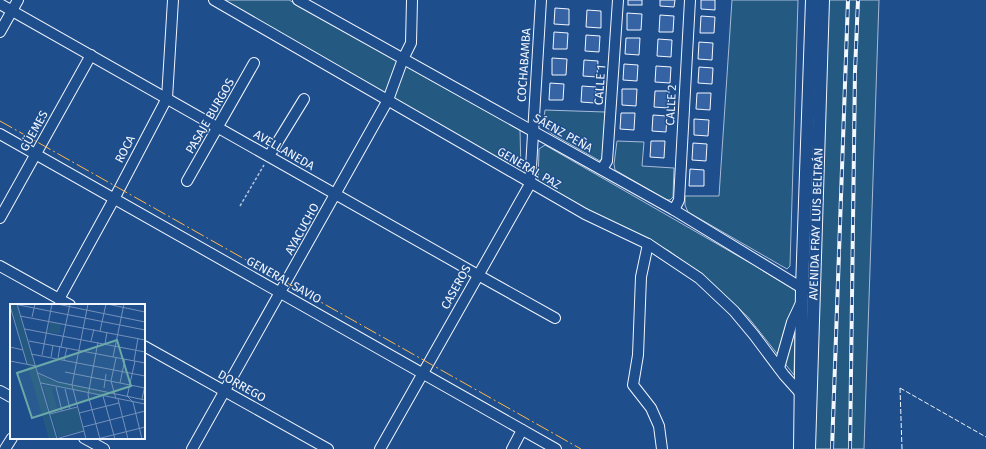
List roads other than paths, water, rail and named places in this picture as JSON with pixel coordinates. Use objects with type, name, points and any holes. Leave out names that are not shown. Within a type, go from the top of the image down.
[{"type":"main road","name":"AVENIDA FRAY LUIS BELTRÁN","points":[[809,449],[808,289],[812,0]]},
{"type":"main road","name":"AVENIDA FRAY LUIS BELTRÁN","points":[[800,449],[802,301],[808,289],[823,0]]},
{"type":"street","points":[[0,32],[18,0]]},
{"type":"street","name":"ROCA","points":[[59,298],[114,199],[167,98],[173,0]]},
{"type":"street","name":"GENERAL PAZ","points":[[214,0],[530,184],[584,214],[648,244],[699,278],[734,311],[801,394]]},
{"type":"street","name":"SÁENZ PEÑA","points":[[298,0],[602,169],[808,289]]},
{"type":"street","name":"AYACUCHO","points":[[192,449],[388,100],[403,59],[411,43],[412,0]]},
{"type":"street","name":"COCHABAMBA","points":[[533,132],[541,0]]},
{"type":"street","name":"CALLE 1","points":[[602,169],[607,161],[618,0]]},
{"type":"street","name":"CALLE 2","points":[[674,210],[679,200],[690,0]]},
{"type":"street","name":"AVELLANEDA","points":[[0,4],[555,318]]},
{"type":"street","name":"GÜEMES","points":[[0,218],[91,55]]},
{"type":"street","name":"PASAJE BURGOS","points":[[187,181],[254,63]]},
{"type":"street","points":[[269,156],[304,99]]},
{"type":"street","name":"CASEROS","points":[[380,449],[530,184],[533,132]]},
{"type":"street","name":"GENERAL SAVIO","points":[[0,134],[556,449]]},
{"type":"street","points":[[648,244],[641,277],[638,355],[633,385],[651,408],[659,426],[662,449]]},
{"type":"street","points":[[0,266],[68,304]]},
{"type":"street","points":[[779,368],[792,322],[802,301]]},
{"type":"street","name":"DORREGO","points":[[145,347],[328,449]]},
{"type":"street","points":[[0,391],[10,396]]},
{"type":"street","points":[[512,449],[522,430]]},
{"type":"street","points":[[5,449],[11,439]]},
{"type":"street","points":[[86,439],[104,449]]},
{"type":"railway","points":[[832,449],[848,0]]},
{"type":"railway","points":[[850,449],[855,71],[858,0]]}]
